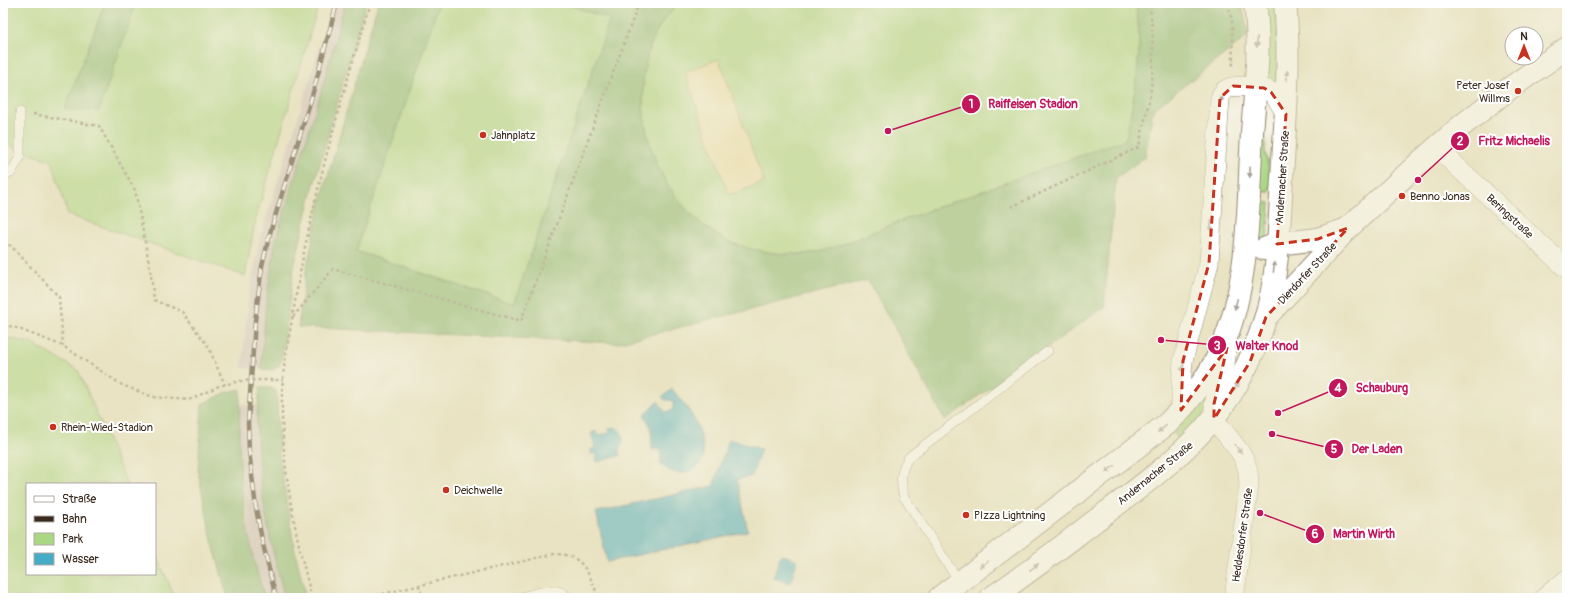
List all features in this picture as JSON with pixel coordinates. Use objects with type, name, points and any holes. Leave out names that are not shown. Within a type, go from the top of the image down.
[{"type":"street","points":[[940,598],[1167,424],[1181,410],[1204,379],[1225,341],[1235,310],[1243,266],[1255,88],[1257,41],[1255,3]]},
{"type":"street","name":"Andernacher Straße","points":[[998,595],[1152,478],[1182,452],[1214,419],[1237,385],[1250,362],[1266,317],[1277,244],[1288,65],[1286,3]]},
{"type":"street","name":"Dierdorfer Straße","points":[[1266,317],[1348,228],[1436,147],[1510,88],[1567,48]]},
{"type":"street","name":"Andernacher Straße","points":[[1233,86],[1264,88],[1271,92],[1286,114]]},
{"type":"street","points":[[1181,410],[1183,361],[1209,262],[1218,106],[1222,93],[1227,88],[1233,86]]},
{"type":"street","name":"Beringstraße","points":[[1436,147],[1567,269]]},
{"type":"street","name":"Dierdorfer Straße","points":[[1243,266],[1259,252],[1277,244],[1318,239],[1338,233],[1348,228]]},
{"type":"street","points":[[1214,419],[1214,404],[1226,359],[1225,341]]},
{"type":"street","name":"Heddesdorfer Straße","points":[[1214,419],[1240,452],[1248,471],[1249,486],[1234,598]]},
{"type":"street","points":[[1544,598],[1567,579]]},
{"type":"lane","points":[[3,175],[11,173],[20,157],[20,112]]},
{"type":"lane","points":[[960,583],[904,497],[901,486],[901,475],[904,465],[909,457],[1048,351]]},
{"type":"lane","points":[[519,598],[552,590],[560,591],[568,598]]},
{"type":"path","points":[[312,598],[295,524],[287,472],[282,415],[283,380],[292,317],[315,199],[370,3]]},
{"type":"path","points":[[292,317],[333,269],[521,321],[639,3]]},
{"type":"path","points":[[1011,207],[1139,147],[1150,95],[1152,59],[1151,13],[1149,3]]},
{"type":"path","points":[[1228,3],[1232,22],[1233,86]]},
{"type":"path","points":[[20,112],[100,126],[134,190],[150,268],[154,300],[182,312],[208,346],[225,384]]},
{"type":"path","points":[[3,242],[11,246],[59,297],[63,346]]},
{"type":"path","points":[[3,326],[14,328],[63,346],[122,385],[153,397],[189,400],[225,384],[240,381],[283,380]]},
{"type":"path","points":[[365,598],[554,554],[574,557],[584,566],[599,598]]},
{"type":"path","points":[[419,585],[422,598]]},
{"type":"highlighted area","points":[[1233,86],[1264,88],[1271,92],[1286,114],[1277,244],[1318,239],[1348,228],[1266,317],[1250,362],[1214,419],[1214,404],[1227,348],[1181,410],[1183,361],[1209,263],[1220,98]]},
{"type":"shaded area","points":[[331,3],[345,3],[324,82],[276,239],[263,334],[261,369],[242,368],[248,300],[260,238],[310,79]]},
{"type":"shaded area","points":[[239,404],[258,406],[257,418],[259,460],[262,486],[271,542],[285,598],[265,598],[251,546],[240,461],[238,436]]},
{"type":"green space","points":[[3,3],[105,3],[65,109],[98,111],[136,3],[319,3],[256,218],[245,276],[68,215],[52,161],[17,149],[3,142]]},
{"type":"green space","points":[[105,3],[136,3],[99,111],[65,109]]},
{"type":"green space","points":[[345,3],[366,3],[313,188],[294,267],[282,358],[279,366],[273,370],[261,369],[266,302],[276,239],[324,82]]},
{"type":"green space","points":[[378,3],[439,3],[356,251],[514,304],[610,19],[563,3],[681,3],[669,14],[659,27],[652,41],[644,73],[643,106],[645,122],[654,157],[670,189],[693,216],[707,228],[722,238],[740,246],[784,254],[813,253],[833,248],[919,214],[1126,139],[1139,54],[1138,20],[1135,3],[1241,3],[1249,35],[1153,110],[1145,157],[1116,178],[1104,307],[945,420],[868,280],[617,343],[298,327],[306,271],[321,199]]},
{"type":"green space","name":"Jahnplatz","points":[[439,3],[563,3],[610,19],[514,304],[356,251]]},
{"type":"green space","points":[[681,3],[1135,3],[1138,20],[1139,54],[1126,139],[919,214],[826,250],[807,254],[784,254],[740,246],[722,238],[707,228],[681,203],[670,189],[661,173],[654,157],[649,139],[643,106],[644,73],[647,57],[652,41],[659,27],[669,14]]},
{"type":"green space","points":[[1262,3],[1277,3],[1278,95],[1264,83]]},
{"type":"green space","points":[[1261,112],[1266,112],[1265,152],[1271,177],[1270,192],[1257,191]]},
{"type":"green space","points":[[1256,202],[1270,203],[1266,247],[1261,247],[1256,216]]},
{"type":"green space","name":"Rhein-Wied-Stadion","points":[[3,337],[31,343],[78,370],[127,483],[26,483],[26,575],[156,575],[156,553],[175,598],[3,598]]},
{"type":"green space","points":[[1209,385],[1211,406],[1181,441],[1173,433]]},
{"type":"green space","points":[[260,388],[271,388],[276,391],[277,395],[279,455],[294,546],[306,598],[285,598],[270,538],[258,455],[257,423]]},
{"type":"green space","points":[[241,389],[239,442],[242,495],[251,547],[265,598],[228,598],[212,541],[198,472],[202,404],[227,392]]},
{"type":"sand","points":[[719,59],[764,182],[732,194],[728,193],[686,77],[687,71]]},
{"type":"water","points":[[672,389],[695,420],[703,445],[701,462],[690,472],[685,473],[676,473],[667,469],[661,464],[660,449],[652,450],[651,427],[644,415],[658,401],[665,412],[671,411],[673,408],[673,402],[670,400],[665,400],[662,397]]},
{"type":"water","points":[[614,427],[622,433],[623,436],[619,449],[620,456],[597,462],[595,453],[591,454],[591,449],[595,448],[591,433],[596,431],[597,435],[610,433],[609,428]]},
{"type":"water","points":[[729,439],[761,449],[752,476],[737,480],[748,531],[607,562],[596,512],[713,486]]},
{"type":"water","points":[[781,554],[798,560],[790,583],[773,578]]},
{"type":"railway","points":[[276,598],[256,508],[249,451],[248,423],[255,321],[262,266],[270,233],[312,96],[337,3]]},
{"type":"place","name":"Peter Josef Willms","points":[[1518,91]]},
{"type":"place","name":"Raiffeisen Stadion","points":[[888,131]]},
{"type":"place","name":"Jahnplatz","points":[[483,135]]},
{"type":"place","name":"Fritz Michaelis","points":[[1418,180]]},
{"type":"place","name":"Benno Jonas","points":[[1402,196]]},
{"type":"place","name":"Walter Knod","points":[[1161,340]]},
{"type":"place","name":"Schauburg","points":[[1278,413]]},
{"type":"place","name":"Rhein-Wied-Stadion","points":[[53,427]]},
{"type":"place","name":"Der Laden","points":[[1272,434]]},
{"type":"place","name":"Deichwelle","points":[[446,490]]},
{"type":"place","name":"Martin Wirth","points":[[1260,513]]},
{"type":"place","name":"PIzza Lightning","points":[[966,515]]}]
